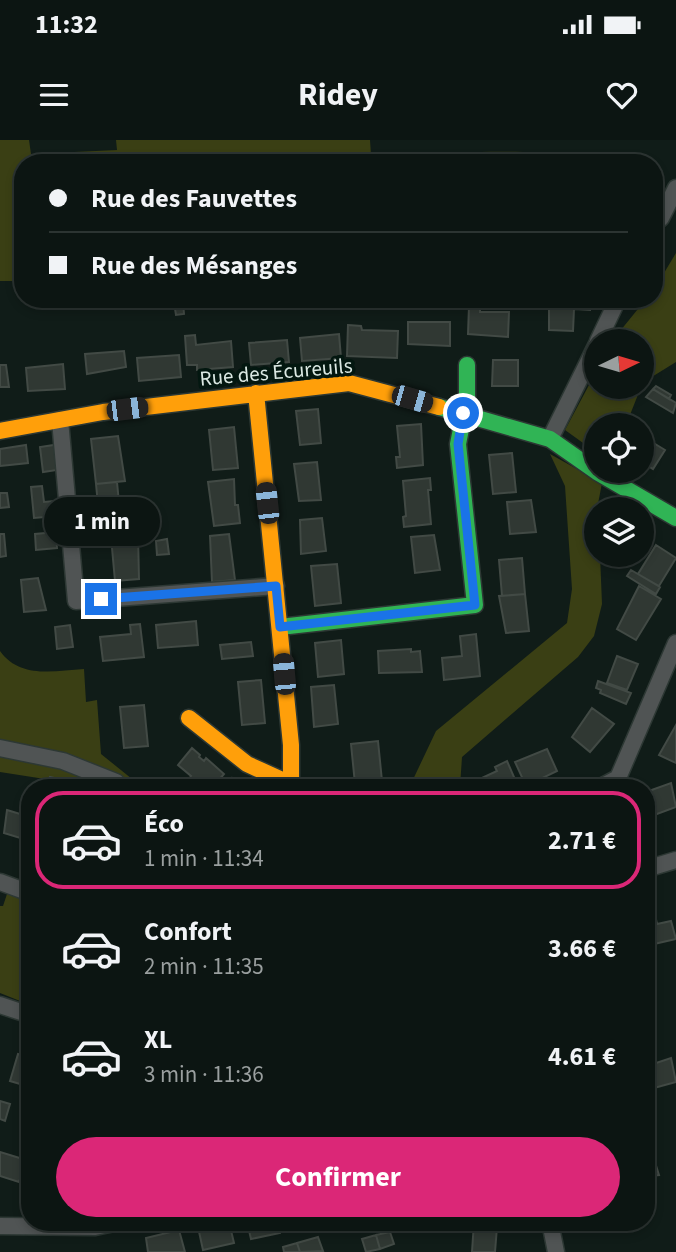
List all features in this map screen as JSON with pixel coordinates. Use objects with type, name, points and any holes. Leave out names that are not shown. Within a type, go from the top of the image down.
[{"type":"street","points":[[663,214],[676,188]]},
{"type":"street","points":[[603,329],[614,308]]},
{"type":"street","points":[[280,627],[475,605],[458,444],[467,400],[467,365]]},
{"type":"street","points":[[550,439],[584,369]]},
{"type":"street","name":"Rue des Écureuils","points":[[0,431],[256,393],[349,383],[531,431],[550,439],[597,472],[676,518]]},
{"type":"street","points":[[256,393],[280,627],[291,779]]},
{"type":"street","points":[[60,420],[76,601],[276,586]]},
{"type":"street","points":[[616,779],[676,643]]},
{"type":"street","points":[[189,718],[247,764],[280,779]]},
{"type":"street","points":[[0,748],[63,761],[108,779]]},
{"type":"street","points":[[655,866],[676,860]]},
{"type":"street","points":[[0,882],[21,890]]},
{"type":"street","points":[[0,1005],[21,1013]]},
{"type":"street","points":[[0,1226],[21,1226]]},
{"type":"street","points":[[552,1231],[556,1252]]},
{"type":"green space","points":[[0,140],[29,140],[31,154],[14,154],[14,281],[0,281]]},
{"type":"green space","points":[[116,140],[370,140],[371,154],[31,154],[117,150]]},
{"type":"green space","points":[[453,153],[558,154],[412,154]]},
{"type":"green space","points":[[676,253],[676,362],[654,376],[654,329],[622,329],[639,308],[663,308],[663,275]]},
{"type":"green space","points":[[584,394],[584,399],[636,399],[631,413],[584,413],[584,444],[565,430]]},
{"type":"green space","points":[[550,454],[584,473],[584,483],[602,483],[599,497],[584,497],[584,567],[600,567],[602,604],[594,636],[578,657],[462,757],[461,779],[413,779],[436,731],[567,623],[572,589],[565,486]]},
{"type":"green space","points":[[0,651],[8,660],[27,670],[50,672],[84,669],[86,702],[97,700],[101,754],[132,779],[45,779],[0,772]]},
{"type":"green space","points":[[7,894],[21,898],[21,1001],[0,993],[0,906],[3,906]]},
{"type":"building","points":[[175,308],[184,308],[184,314],[176,315]]},
{"type":"building","points":[[469,308],[480,308],[480,312],[509,312],[508,337],[468,334]]},
{"type":"building","points":[[549,308],[590,308],[574,309],[573,331],[549,330]]},
{"type":"building","points":[[408,322],[450,322],[450,346],[408,344]]},
{"type":"building","points":[[348,325],[361,326],[362,330],[398,331],[397,358],[347,356]]},
{"type":"building","points":[[339,334],[341,358],[302,361],[300,338]]},
{"type":"building","points":[[195,335],[196,345],[231,341],[233,367],[197,370],[197,365],[187,365],[185,336]]},
{"type":"building","points":[[287,340],[289,362],[251,365],[249,343]]},
{"type":"building","points":[[124,351],[126,367],[87,374],[85,354]]},
{"type":"building","points":[[179,355],[181,377],[139,381],[137,358]]},
{"type":"building","points":[[493,360],[518,360],[518,386],[492,386]]},
{"type":"building","points":[[63,364],[65,389],[28,391],[26,368]]},
{"type":"building","points":[[0,365],[6,365],[9,387],[0,387]]},
{"type":"building","points":[[656,386],[671,395],[669,399],[654,390]]},
{"type":"building","points":[[654,390],[676,403],[673,413],[649,399],[654,399]]},
{"type":"building","points":[[318,409],[321,443],[300,445],[296,411]]},
{"type":"building","points":[[421,424],[423,465],[397,468],[396,457],[400,457],[397,426]]},
{"type":"building","points":[[234,427],[238,468],[213,470],[209,430]]},
{"type":"building","points":[[118,436],[125,481],[96,484],[91,439]]},
{"type":"building","points":[[654,443],[665,450],[654,467]]},
{"type":"building","points":[[26,445],[28,463],[0,466],[0,449]]},
{"type":"building","points":[[54,445],[57,470],[43,472],[40,447]]},
{"type":"building","points":[[512,453],[516,492],[493,494],[489,455]]},
{"type":"building","points":[[317,462],[321,500],[299,501],[294,464]]},
{"type":"building","points":[[430,478],[431,490],[428,490],[431,524],[404,527],[403,517],[406,516],[403,481]]},
{"type":"building","points":[[234,479],[235,505],[238,505],[240,523],[214,526],[208,482]]},
{"type":"building","points":[[117,482],[121,524],[100,526],[96,484]]},
{"type":"building","points":[[42,486],[44,502],[54,501],[56,516],[34,518],[31,487]]},
{"type":"building","points":[[0,493],[7,493],[9,507],[0,508]]},
{"type":"building","points":[[531,500],[536,532],[510,534],[507,502]]},
{"type":"building","points":[[322,518],[326,551],[301,554],[300,520]]},
{"type":"building","points":[[56,532],[57,548],[36,550],[35,534]]},
{"type":"building","points":[[0,534],[4,534],[6,556],[0,557]]},
{"type":"building","points":[[138,534],[139,579],[115,581],[111,537]]},
{"type":"building","points":[[229,534],[235,580],[212,582],[210,536]]},
{"type":"building","points":[[434,535],[440,570],[415,573],[411,537]]},
{"type":"building","points":[[167,539],[169,554],[157,555],[156,541]]},
{"type":"building","points":[[656,545],[676,558],[659,586],[638,574],[642,567],[654,567]]},
{"type":"building","points":[[522,558],[525,594],[502,596],[499,560]]},
{"type":"building","points":[[337,564],[341,603],[315,606],[311,566]]},
{"type":"building","points":[[631,570],[660,587],[656,594],[627,576]]},
{"type":"building","points":[[38,578],[46,610],[24,612],[21,580]]},
{"type":"building","points":[[639,586],[661,599],[636,640],[617,629]]},
{"type":"building","points":[[525,594],[529,631],[506,633],[499,596]]},
{"type":"building","points":[[196,621],[198,645],[158,648],[156,625]]},
{"type":"building","points":[[140,624],[144,657],[103,661],[100,637],[131,634],[130,625]]},
{"type":"building","points":[[70,625],[73,647],[57,649],[55,627]]},
{"type":"building","points":[[476,634],[480,676],[444,680],[442,658],[462,656],[460,636]]},
{"type":"building","points":[[341,640],[344,674],[318,677],[315,643]]},
{"type":"building","points":[[251,642],[253,656],[222,659],[220,645]]},
{"type":"building","points":[[411,649],[411,652],[420,651],[422,672],[379,673],[378,651]]},
{"type":"building","points":[[617,656],[638,664],[627,690],[607,683]]},
{"type":"building","points":[[261,680],[265,723],[242,725],[238,682]]},
{"type":"building","points":[[598,681],[631,693],[626,704],[600,693],[601,690],[596,688]]},
{"type":"building","points":[[334,685],[338,724],[314,727],[311,687]]},
{"type":"building","points":[[144,705],[148,746],[124,748],[120,707]]},
{"type":"building","points":[[592,708],[614,724],[590,752],[572,737]]},
{"type":"building","points":[[676,725],[676,763],[659,755]]},
{"type":"building","points":[[378,741],[382,779],[354,779],[351,744]]},
{"type":"building","points":[[192,748],[199,757],[204,761],[206,758],[224,774],[220,779],[189,779],[191,776],[178,765]]},
{"type":"building","points":[[547,749],[557,771],[540,779],[523,779],[515,762]]},
{"type":"building","points":[[507,761],[515,779],[480,779],[497,771],[495,767]]},
{"type":"building","points":[[671,783],[676,807],[655,815],[655,789]]},
{"type":"building","points":[[7,810],[21,814],[21,838],[4,833]]},
{"type":"building","points":[[655,915],[657,924],[671,921],[676,939],[655,944]]},
{"type":"building","points":[[18,1054],[21,1055],[21,1084],[10,1081]]},
{"type":"building","points":[[671,1058],[676,1082],[655,1088],[655,1063]]},
{"type":"building","points":[[0,1101],[10,1104],[5,1121],[0,1119]]},
{"type":"building","points":[[0,1152],[21,1158],[19,1182],[0,1176]]},
{"type":"building","points":[[179,1231],[185,1252],[148,1252],[146,1238]]},
{"type":"building","points":[[199,1231],[231,1231],[234,1243],[203,1250]]},
{"type":"building","points":[[249,1231],[280,1231],[280,1233],[251,1239]]},
{"type":"building","points":[[473,1231],[497,1231],[495,1252],[472,1252]]},
{"type":"building","points":[[390,1232],[394,1244],[380,1249],[376,1235]]},
{"type":"building","points":[[376,1235],[380,1249],[366,1252],[362,1239]]},
{"type":"building","points":[[318,1237],[323,1251],[300,1252],[297,1243]]},
{"type":"building","points":[[297,1243],[300,1252],[284,1252],[283,1247]]},
{"type":"traffic: fast","points":[[280,627],[475,605],[458,444],[467,399],[467,365]]},
{"type":"traffic: fast","points":[[439,407],[550,439],[597,472],[676,518]]},
{"type":"traffic: slow","points":[[0,431],[103,412],[349,383],[439,407]]},
{"type":"traffic: slow","points":[[256,393],[291,745],[291,779]]},
{"type":"traffic: slow","points":[[189,718],[247,764],[280,779]]},
{"type":"route","points":[[101,599],[276,586],[280,627],[475,605],[458,444],[463,413]]}]
